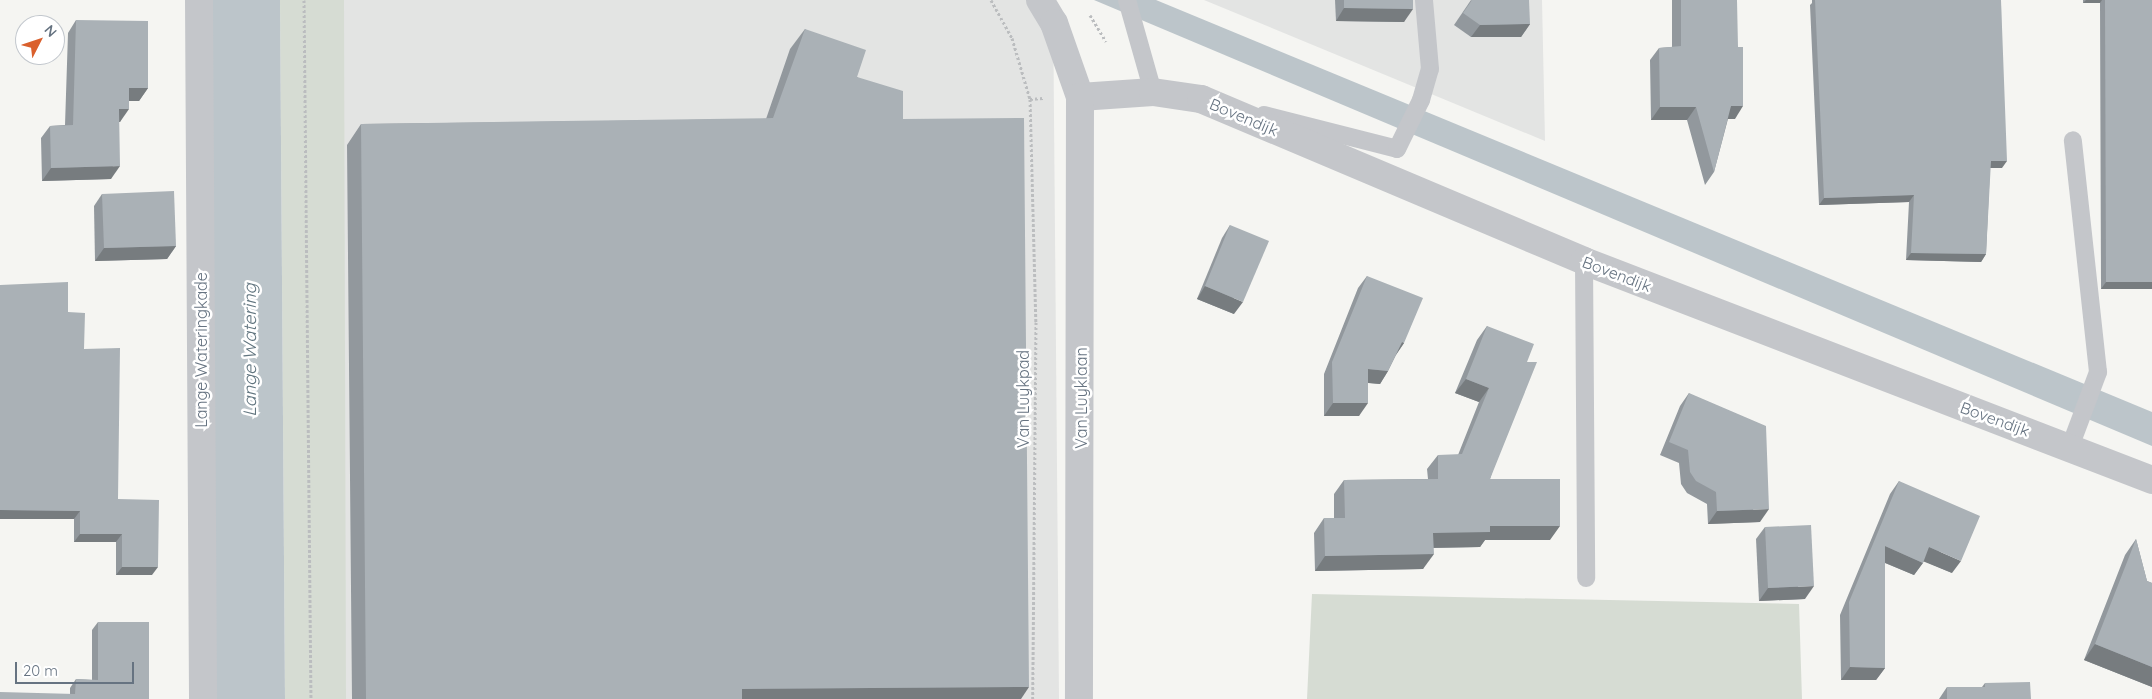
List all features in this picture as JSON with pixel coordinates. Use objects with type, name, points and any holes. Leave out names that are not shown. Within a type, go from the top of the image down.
[{"type":"street","name":"Lange Wateringkade","points":[[199,0],[203,699]]},
{"type":"street","points":[[1040,0],[1054,23],[1080,97]]},
{"type":"street","name":"Bovendijk","points":[[1080,97],[1153,92],[1201,99],[1584,261],[1828,357],[2073,438],[2152,480]]},
{"type":"street","name":"Van Luyklaan","points":[[1079,699],[1080,97]]},
{"type":"lane","points":[[1127,0],[1153,92]]},
{"type":"lane","points":[[1201,99],[1398,149],[1421,100],[1430,69],[1424,0]]},
{"type":"lane","points":[[2073,140],[2098,372],[2073,438]]},
{"type":"lane","points":[[1584,261],[1586,578]]},
{"type":"path","points":[[304,0],[310,699]]},
{"type":"path","points":[[990,0],[1012,38],[1030,98],[1080,97]]},
{"type":"path","name":"Van Luykpad","points":[[1030,98],[1036,322],[1033,699]]},
{"type":"shaded area","points":[[280,0],[344,0],[346,699],[285,699]]},
{"type":"shaded area","points":[[281,0],[1053,0],[1059,699],[292,699]]},
{"type":"shaded area","points":[[1204,0],[1542,0],[1545,141]]},
{"type":"shaded area","points":[[1312,594],[1799,604],[1802,699],[1307,699]]},
{"type":"water","name":"Lange Watering","points":[[207,0],[280,0],[285,699],[212,699]]},
{"type":"water","points":[[1094,0],[1156,0],[2152,412],[2152,446]]},
{"type":"building","points":[[1344,0],[1413,0],[1413,9],[1344,8]]},
{"type":"building","points":[[1472,0],[1529,0],[1530,24],[1480,25],[1463,13]]},
{"type":"building","points":[[1681,0],[1737,0],[1738,47],[1743,47],[1743,106],[1731,106],[1714,172],[1696,107],[1660,107],[1659,48],[1681,46]]},
{"type":"building","points":[[1815,0],[2001,0],[2007,161],[1991,161],[1986,254],[1911,253],[1914,195],[1824,198]]},
{"type":"building","points":[[2105,0],[2152,0],[2152,282],[2106,282]]},
{"type":"building","points":[[76,20],[148,21],[148,88],[129,88],[129,109],[119,109],[120,166],[51,168],[50,126],[73,125]]},
{"type":"building","points":[[805,29],[866,50],[857,77],[903,91],[903,119],[1024,118],[1029,687],[742,689],[742,699],[366,699],[361,124],[773,118]]},
{"type":"building","points":[[174,191],[176,246],[104,248],[102,194]]},
{"type":"building","points":[[1230,225],[1269,241],[1243,302],[1205,286]]},
{"type":"building","points":[[1367,276],[1423,298],[1404,343],[1402,342],[1388,371],[1368,369],[1368,403],[1333,403],[1332,362]]},
{"type":"building","points":[[68,282],[68,312],[85,313],[84,349],[120,348],[118,499],[159,500],[158,567],[122,567],[122,534],[80,534],[80,511],[0,510],[0,285]]},
{"type":"building","points":[[1487,326],[1534,344],[1527,362],[1537,362],[1490,479],[1560,479],[1560,526],[1490,526],[1490,532],[1433,533],[1434,554],[1325,556],[1324,518],[1345,518],[1344,480],[1438,479],[1438,455],[1462,454],[1489,388],[1466,379]]},
{"type":"building","points":[[1689,393],[1766,426],[1769,509],[1717,511],[1716,492],[1696,481],[1690,472],[1688,450],[1669,442]]},
{"type":"building","points":[[1899,481],[1980,516],[1961,561],[1929,547],[1923,563],[1885,546],[1885,668],[1850,667],[1849,602]]},
{"type":"building","points":[[1811,525],[1814,586],[1768,588],[1765,527]]},
{"type":"building","points":[[2136,539],[2147,581],[2152,583],[2152,667],[2095,644]]},
{"type":"building","points":[[98,622],[149,622],[149,699],[0,699],[0,692],[75,694],[76,679],[98,680]]},
{"type":"building","points":[[2030,682],[2031,699],[1947,699],[1947,687],[1985,687],[1985,683]]}]
